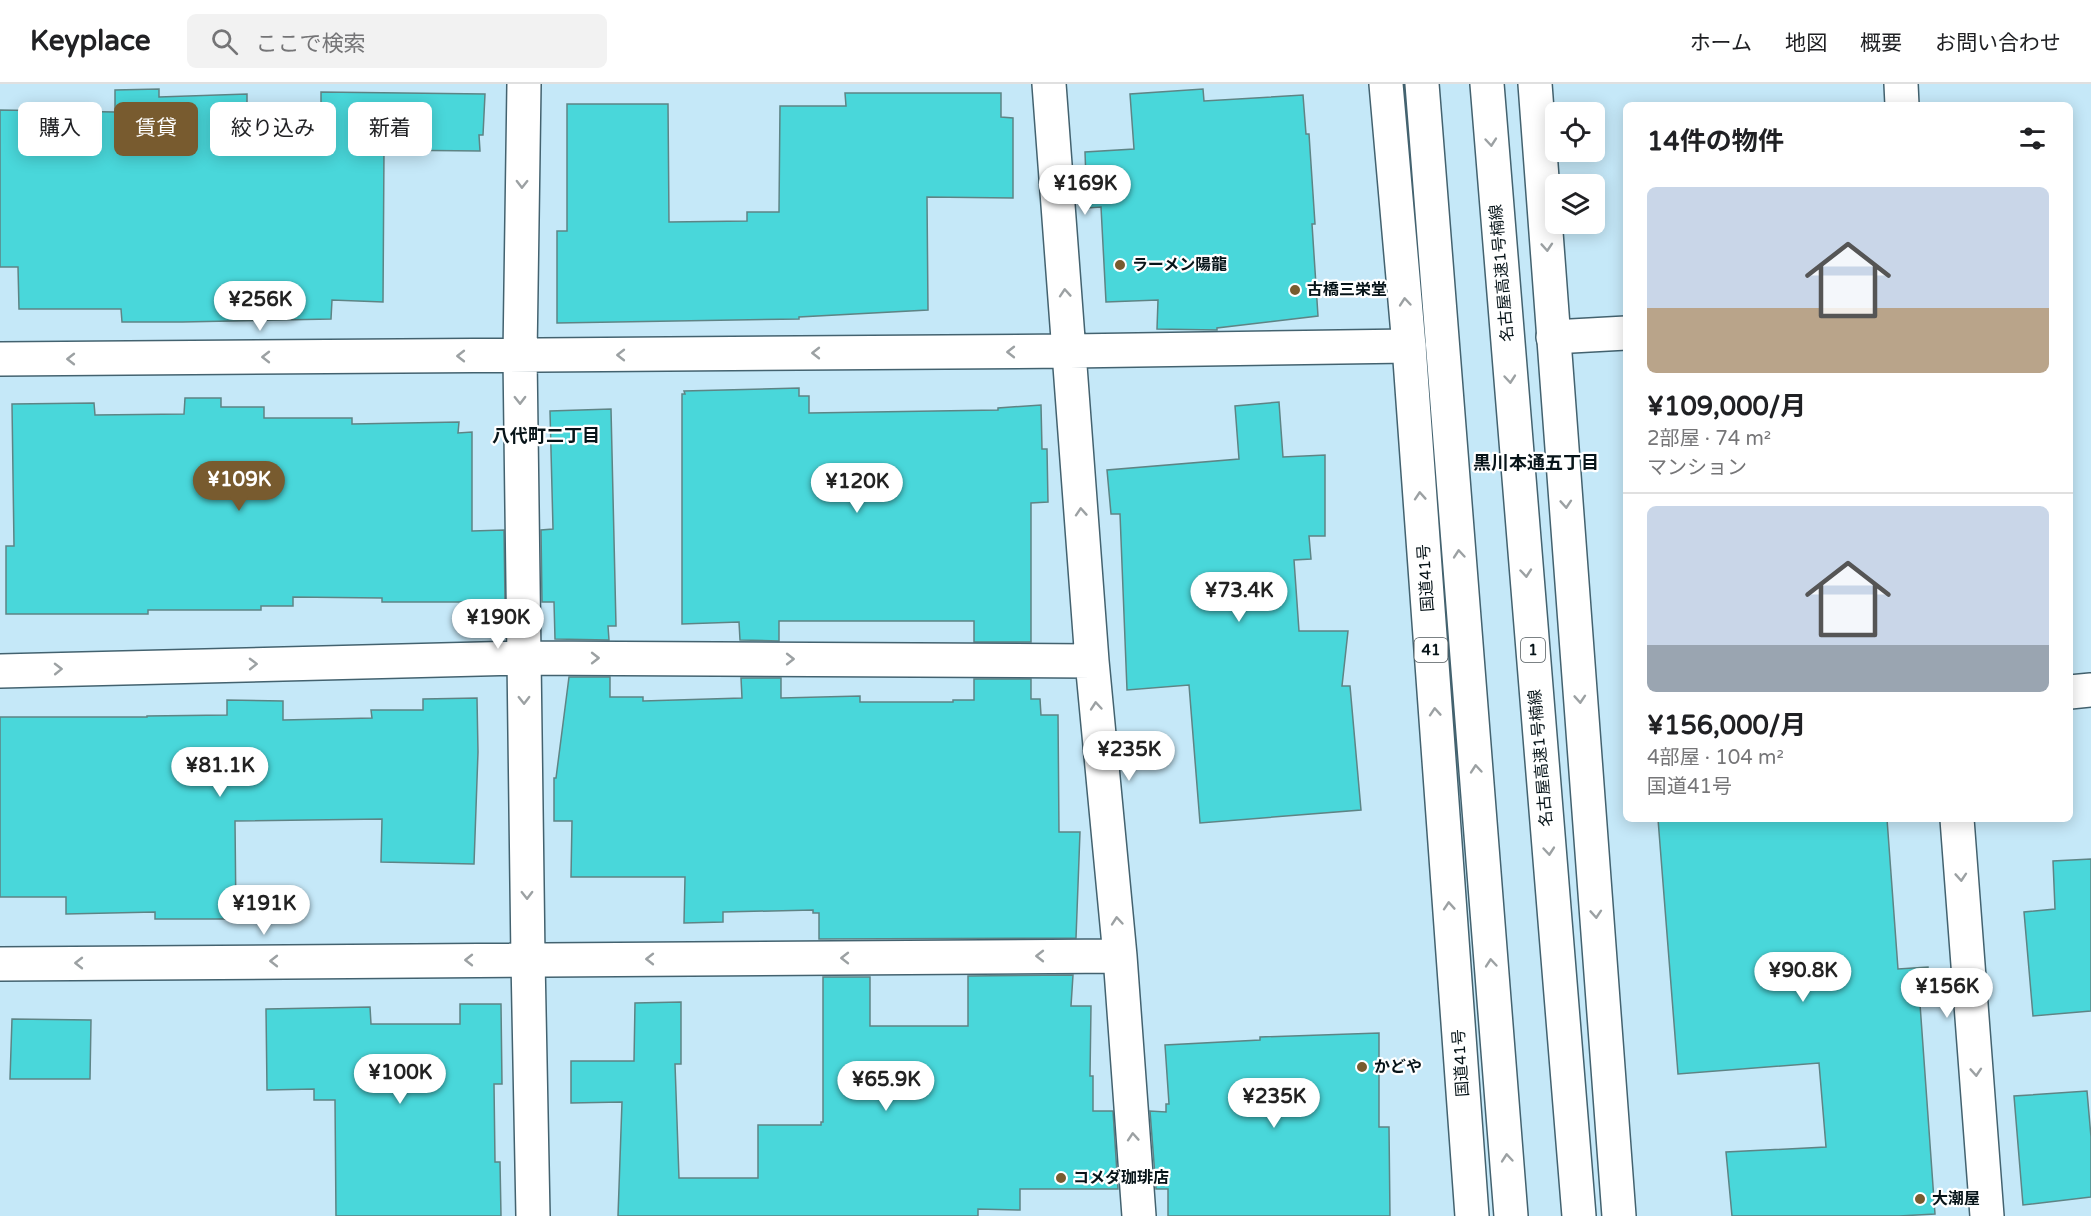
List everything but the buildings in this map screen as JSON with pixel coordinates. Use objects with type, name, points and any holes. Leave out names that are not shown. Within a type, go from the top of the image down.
[{"type":"main road","points":[[524,84],[520,356],[533,1216]]},
{"type":"main road","points":[[1049,84],[1092,661],[1120,956],[1139,1216]]},
{"type":"main road","name":"国道41号","points":[[1386,84],[1409,345],[1472,1216]]},
{"type":"main road","points":[[1422,84],[1511,1216]]},
{"type":"main road","name":"名古屋高速1号楠線","points":[[1486,84],[1579,1216]]},
{"type":"main road","points":[[1534,84],[1619,1216]]},
{"type":"main road","points":[[1901,84],[1902,102]]},
{"type":"main road","points":[[1553,337],[1623,333]]},
{"type":"main road","points":[[0,359],[1070,351],[1409,345]]},
{"type":"main road","points":[[0,670],[524,658],[1092,661]]},
{"type":"main road","points":[[2073,692],[2091,690]]},
{"type":"main road","points":[[1957,822],[1987,1216]]},
{"type":"main road","points":[[0,964],[1120,956]]},
{"type":"place","name":"ラーメン陽龍","points":[[1120,265]]},
{"type":"place","name":"古橋三栄堂","points":[[1295,290]]},
{"type":"place","name":"かどや","points":[[1362,1067]]},
{"type":"place","name":"コメダ珈琲店","points":[[1061,1178]]},
{"type":"place","name":"大潮屋","points":[[1920,1199]]},
{"type":"district","name":"八代町二丁目","points":[[546,436]]},
{"type":"district","name":"黒川本通五丁目","points":[[1536,463]]}]
